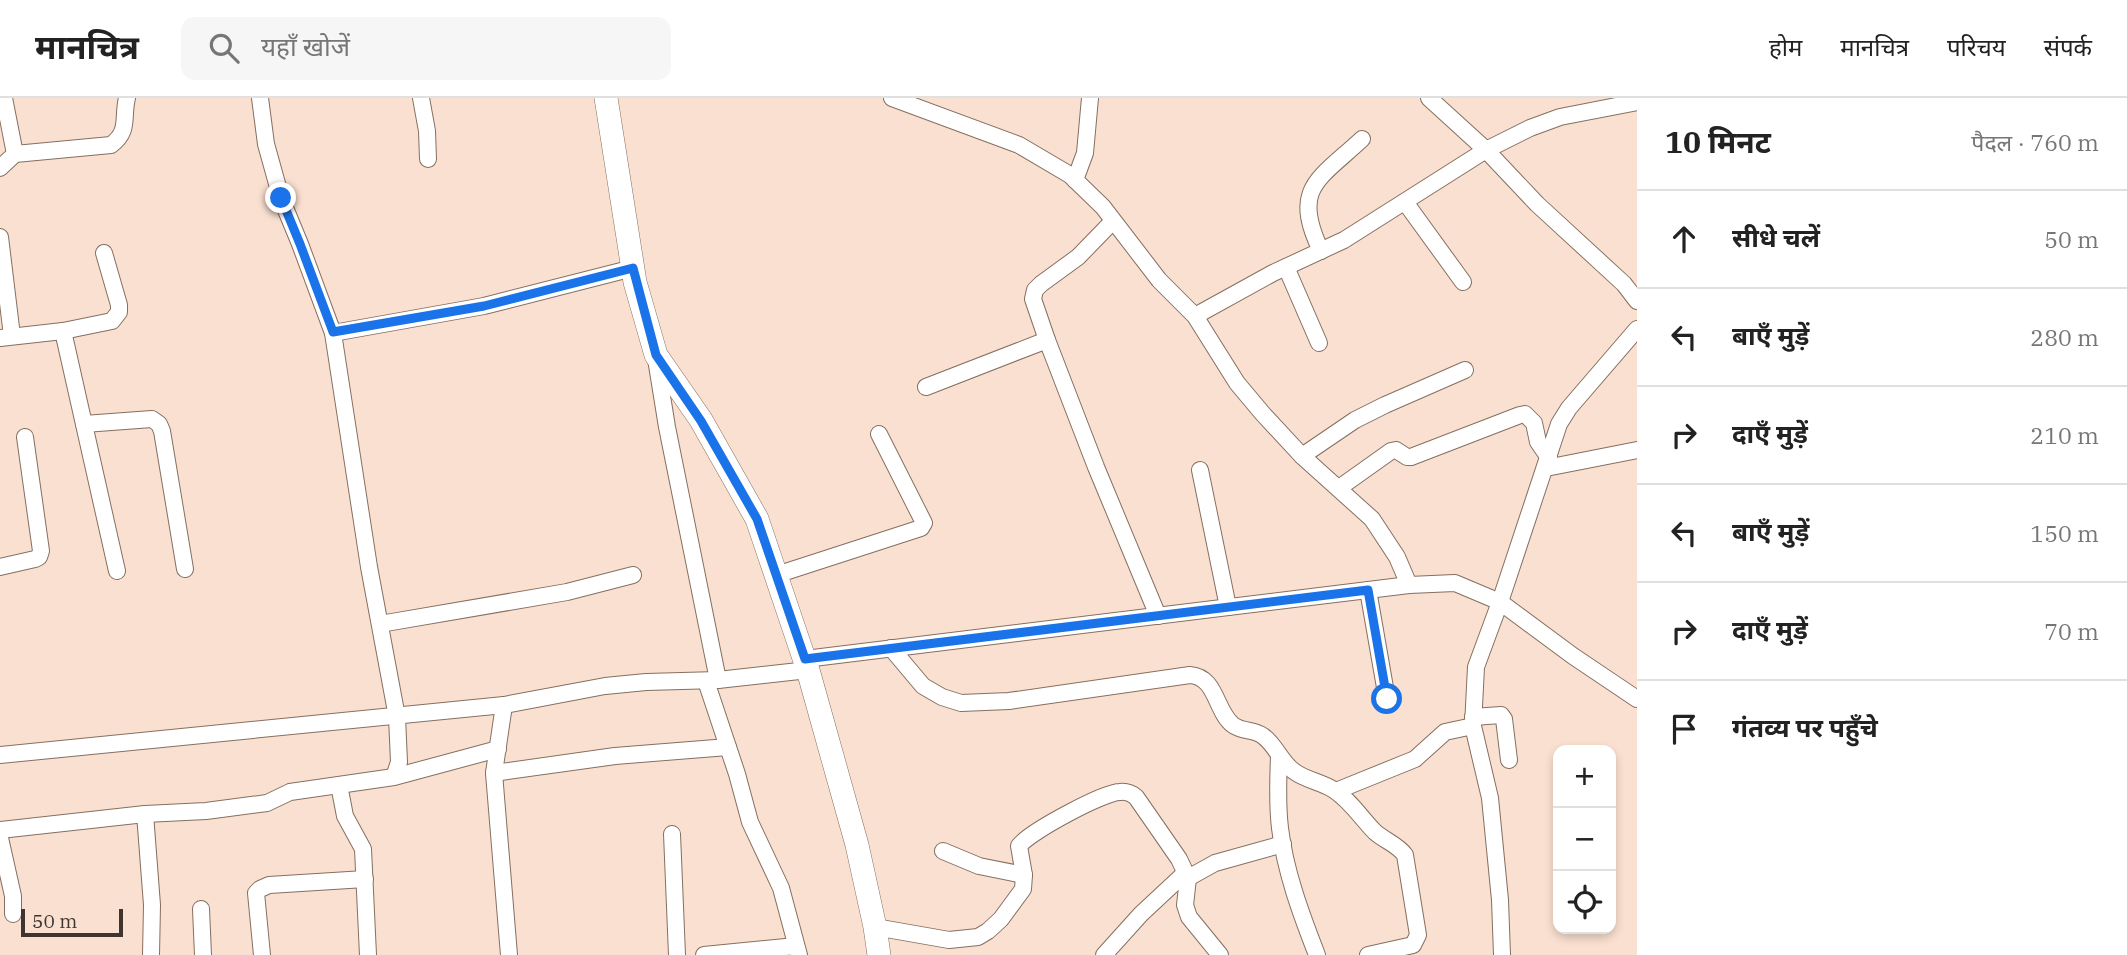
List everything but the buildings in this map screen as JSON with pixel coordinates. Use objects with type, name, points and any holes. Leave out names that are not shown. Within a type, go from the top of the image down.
[{"type":"street","points":[[4,98],[15,154]]},
{"type":"street","points":[[0,168],[15,154],[111,145],[124,131],[127,98]]},
{"type":"street","points":[[260,98],[266,144],[281,198],[333,332],[369,567],[397,717],[399,762],[396,771]]},
{"type":"street","points":[[421,98],[427,131],[428,159]]},
{"type":"street","points":[[606,98],[633,268],[656,355],[701,421],[757,519],[807,664],[857,845],[879,955]]},
{"type":"street","points":[[892,98],[1020,145],[1070,175],[1103,207],[1159,280],[1195,316],[1237,383],[1302,456],[1378,526],[1397,557],[1409,585]]},
{"type":"street","points":[[1075,180],[1085,153],[1090,98]]},
{"type":"street","points":[[1429,98],[1486,150],[1537,204],[1624,284],[1637,301]]},
{"type":"street","points":[[1195,316],[1286,267],[1344,240],[1486,150],[1530,128],[1560,117],[1637,102]]},
{"type":"street","points":[[1321,251],[1308,222],[1308,198],[1320,178],[1362,139]]},
{"type":"street","points":[[1405,202],[1463,282]]},
{"type":"street","points":[[1113,221],[1078,257],[1041,284],[1035,290],[1033,299],[1096,467],[1158,616]]},
{"type":"street","points":[[0,237],[6,337],[63,331],[112,321],[119,312],[119,305],[104,253]]},
{"type":"street","points":[[1286,267],[1319,343]]},
{"type":"street","points":[[333,332],[484,306],[633,268]]},
{"type":"street","points":[[1502,955],[1500,900],[1490,799],[1473,722],[1476,667],[1500,602],[1545,457],[1559,424],[1569,408],[1637,328]]},
{"type":"street","points":[[63,331],[117,571]]},
{"type":"street","points":[[926,387],[1047,340]]},
{"type":"street","points":[[655,350],[712,680],[750,822],[782,888],[797,950],[704,955]]},
{"type":"street","points":[[1302,456],[1355,420],[1465,370]]},
{"type":"street","points":[[1339,488],[1396,450],[1411,457],[1525,414],[1534,423],[1545,457]]},
{"type":"street","points":[[84,424],[152,419],[159,424],[185,569]]},
{"type":"street","points":[[776,575],[921,528],[923,523],[879,434]]},
{"type":"street","points":[[0,567],[35,559],[41,551],[25,437]]},
{"type":"street","points":[[1545,457],[1637,450]]},
{"type":"street","points":[[1200,470],[1228,607]]},
{"type":"street","points":[[380,624],[567,592],[632,575]]},
{"type":"street","points":[[0,755],[504,705],[605,686],[712,680],[891,649],[1409,585],[1455,583],[1500,602],[1637,699]]},
{"type":"street","points":[[1368,590],[1387,699]]},
{"type":"street","points":[[891,649],[923,685],[942,697],[961,704],[1009,701],[1151,680],[1198,676],[1209,685],[1233,725],[1264,736],[1295,772],[1346,798],[1375,832],[1397,846],[1405,855],[1418,935],[1413,945],[1368,955]]},
{"type":"street","points":[[504,705],[494,773],[509,955]]},
{"type":"street","points":[[1336,791],[1415,759],[1446,732],[1501,715],[1504,719],[1509,760]]},
{"type":"street","points":[[494,773],[615,756],[728,747]]},
{"type":"street","points":[[0,830],[267,803],[290,792],[394,777],[498,749]]},
{"type":"street","points":[[1279,756],[1278,790],[1283,844],[1301,912],[1317,955]]},
{"type":"street","points":[[339,785],[345,816],[363,849],[369,955]]},
{"type":"street","points":[[875,927],[949,940],[978,937],[1001,919],[1023,890],[1024,875],[1019,846],[1023,841],[1048,824],[1108,794],[1129,792],[1136,797],[1179,859],[1187,876],[1185,905],[1189,917],[1220,955]]},
{"type":"street","points":[[145,814],[152,905],[151,955]]},
{"type":"street","points":[[672,834],[677,955]]},
{"type":"street","points":[[0,838],[13,896],[13,914]]},
{"type":"street","points":[[1104,955],[1140,914],[1187,876],[1215,863],[1283,844]]},
{"type":"street","points":[[943,851],[979,866],[1024,875]]},
{"type":"street","points":[[262,955],[257,893],[260,889],[269,885],[365,879]]},
{"type":"street","points":[[201,909],[203,955]]},
{"type":"route","points":[[281,198],[333,332],[484,306],[633,268],[656,355],[701,421],[757,519],[805,659],[1368,590],[1387,699]]}]
